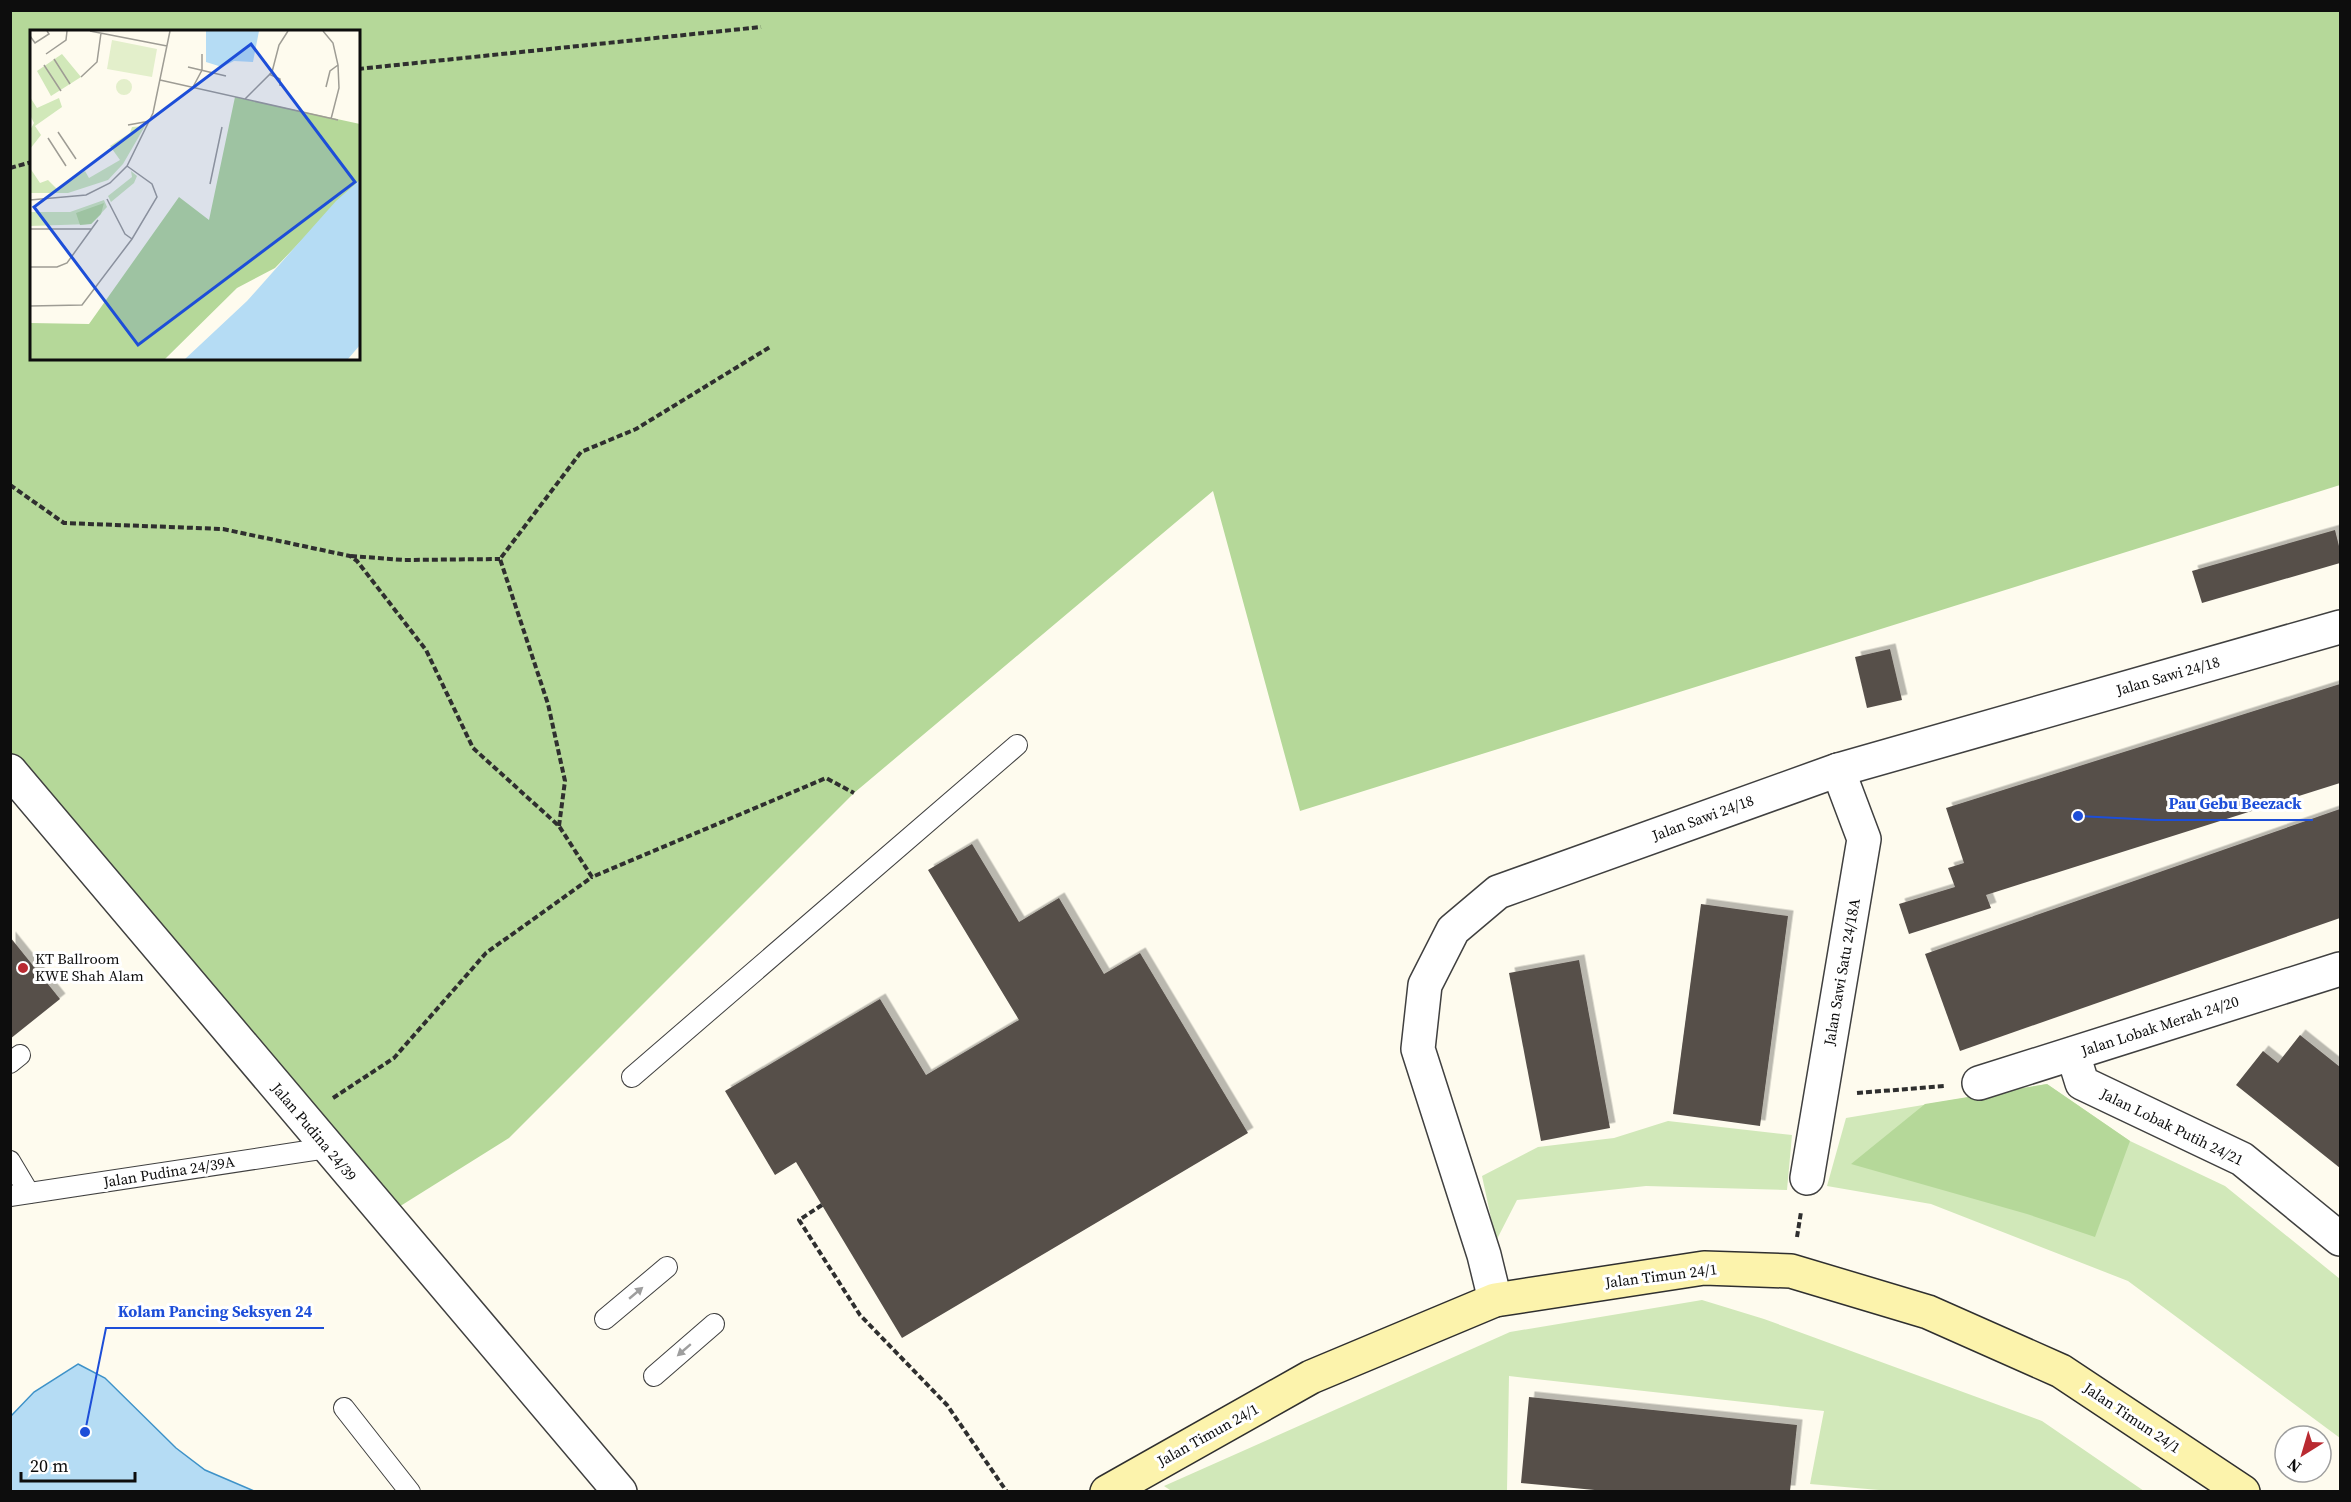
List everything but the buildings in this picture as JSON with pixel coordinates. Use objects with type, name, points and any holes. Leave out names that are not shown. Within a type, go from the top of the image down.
[{"type":"street","name":"Jalan Sawi 24/18","points":[[1495,1300],[1484,1255],[1418,1049],[1425,985],[1453,930],[1498,892],[1838,770],[2340,627]]},
{"type":"street","name":"Jalan Sawi Satu 24/18A","points":[[1806,1178],[1864,839],[1838,770]]},
{"type":"street","name":"Jalan Pudina 24/39","points":[[10,771],[327,1148],[620,1491]]},
{"type":"street","name":"Jalan Lobak Merah 24/20","points":[[1979,1083],[2340,969]]},
{"type":"street","name":"Jalan Lobak Putih 24/21","points":[[2073,1054],[2082,1083],[2242,1159],[2340,1239]]},
{"type":"street","name":"Jalan Timun 24/1","points":[[1107,1491],[1311,1377],[1495,1300],[1704,1268],[1791,1271],[1928,1312],[2061,1371],[2243,1491]]},
{"type":"lane","points":[[632,1077],[1017,745]]},
{"type":"lane","name":"Jalan Pudina 24/39A","points":[[20,1195],[327,1148]]},
{"type":"lane","points":[[10,1161],[20,1195]]},
{"type":"lane","points":[[605,1319],[667,1267]]},
{"type":"lane","points":[[654,1376],[714,1324]]},
{"type":"lane","points":[[344,1408],[410,1491]]},
{"type":"path","points":[[360,69],[761,27]]},
{"type":"path","points":[[10,168],[30,163]]},
{"type":"path","points":[[500,559],[581,452],[636,429],[770,347]]},
{"type":"path","points":[[10,485],[64,523],[223,528],[350,556],[404,560],[500,559]]},
{"type":"path","points":[[350,556],[357,561],[426,650],[473,748],[559,826],[592,877]]},
{"type":"path","points":[[500,559],[548,704],[565,781],[559,826]]},
{"type":"path","points":[[302,1118],[394,1058],[486,953],[592,877],[826,778],[854,793]]},
{"type":"path","points":[[1821,1096],[1979,1083]]},
{"type":"path","points":[[1791,1271],[1806,1178]]},
{"type":"path","points":[[822,1205],[799,1220],[805,1230],[860,1315],[947,1405],[1007,1491]]},
{"type":"green space","points":[[10,11],[2340,11],[2340,485],[1300,811],[1213,491],[854,793],[509,1138],[386,1215],[11,770]]},
{"type":"green space","points":[[2047,1084],[2130,1141],[2225,1186],[2340,1279],[2340,1438],[2333,1433],[2333,1424],[2321,1424],[2128,1281],[1931,1204],[1827,1186],[1846,1118]]},
{"type":"green space","points":[[2047,1084],[2130,1141],[2095,1237],[2027,1214],[1851,1164],[1925,1104]]},
{"type":"green space","points":[[1668,1121],[1792,1135],[1787,1190],[1646,1186],[1517,1200],[1496,1241],[1482,1176],[1538,1147],[1614,1138]]},
{"type":"green space","points":[[1702,1300],[1764,1319],[2042,1421],[2144,1491],[1902,1492],[1810,1484],[1824,1411],[1509,1376],[1507,1491],[1173,1492],[1164,1486],[1510,1332]]},
{"type":"water","points":[[78,1364],[105,1378],[176,1448],[205,1470],[254,1491],[11,1491],[11,1416],[34,1392]]},
{"type":"place","name":"Pau Gebu Beezack","points":[[2078,816]]},
{"type":"place","name":"KT Ballroom KWE Shah Alam","points":[[23,968]]},
{"type":"place","name":"Kolam Pancing Seksyen 24","points":[[85,1432]]}]
